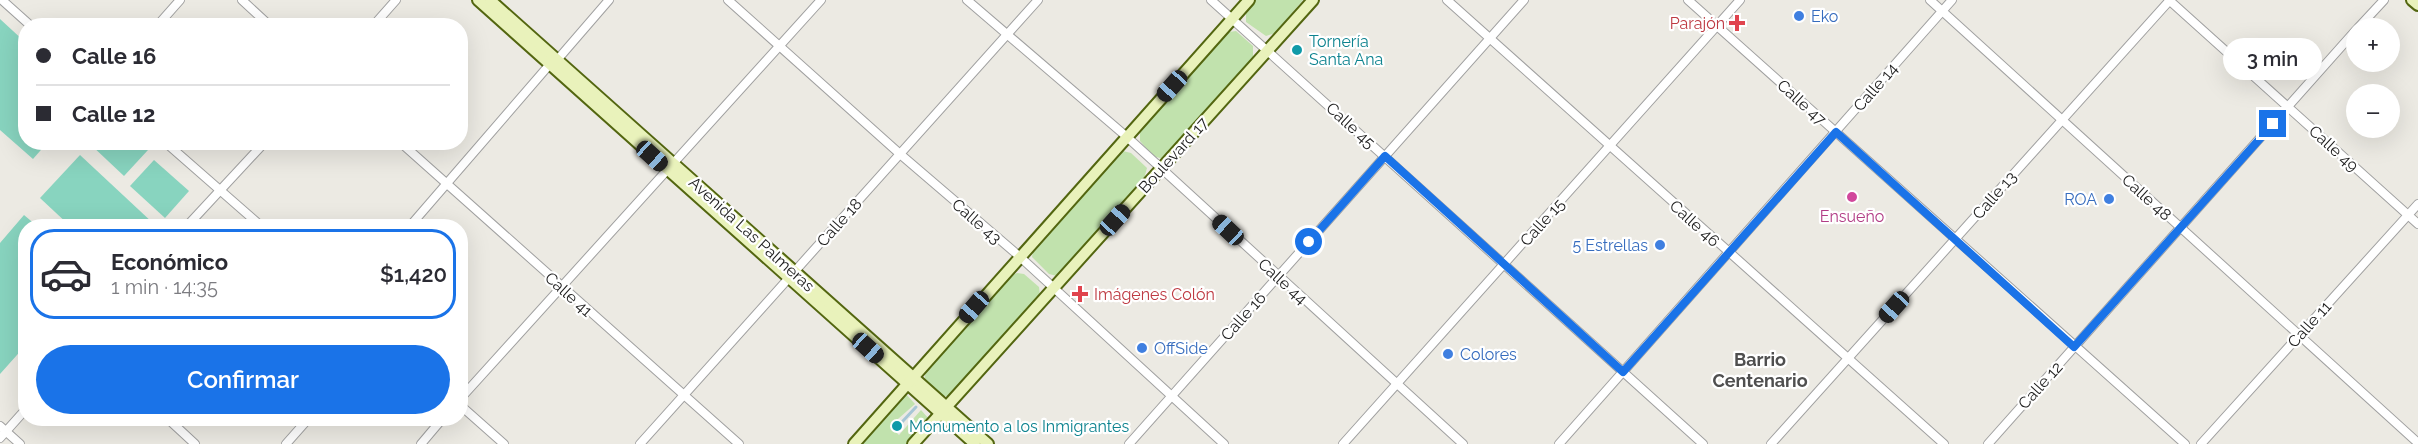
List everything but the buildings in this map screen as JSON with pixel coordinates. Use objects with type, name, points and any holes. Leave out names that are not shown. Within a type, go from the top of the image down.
[{"type":"main road","name":"Avenida Las Palmeras","points":[[477,0],[554,61]]},
{"type":"main road","name":"Avenida Las Palmeras","points":[[490,0],[791,276],[911,379],[975,444]]},
{"type":"main road","points":[[854,444],[1249,0]]},
{"type":"main road","name":"Boulevard 17","points":[[913,444],[1313,0]]},
{"type":"main road","points":[[2412,0],[2418,5]]},
{"type":"main road","name":"Avenida Las Palmeras","points":[[944,410],[988,444]]},
{"type":"street","points":[[2,0],[22,18]]},
{"type":"street","points":[[164,18],[180,0]]},
{"type":"street","points":[[242,0],[261,18]]},
{"type":"street","points":[[380,18],[396,0]]},
{"type":"street","points":[[416,219],[609,0]]},
{"type":"street","name":"Calle 43","points":[[728,0],[900,154],[1019,256],[1224,444]]},
{"type":"street","points":[[468,390],[561,286],[672,168],[821,0]]},
{"type":"street","name":"Calle 44","points":[[967,0],[1127,137],[1463,444]]},
{"type":"street","name":"Calle 18","points":[[640,444],[1038,0]]},
{"type":"street","name":"Calle 45","points":[[1211,0],[1703,444]]},
{"type":"street","name":"Calle 46","points":[[1447,0],[1944,444]]},
{"type":"street","name":"Calle 16","points":[[1129,444],[1524,0]]},
{"type":"street","name":"Calle 47","points":[[1688,0],[2184,444]]},
{"type":"street","name":"Calle 15","points":[[1343,444],[1396,382],[1505,264],[1740,0]]},
{"type":"street","name":"Calle 48","points":[[1930,0],[2418,443]]},
{"type":"street","name":"Calle 14","points":[[1559,444],[1952,0]]},
{"type":"street","name":"Calle 49","points":[[2169,0],[2418,224]]},
{"type":"street","name":"Calle 13","points":[[1771,444],[2169,0]]},
{"type":"street","name":"Calle 12","points":[[2367,18],[2384,0]]},
{"type":"street","name":"Calle 12","points":[[1988,444],[2346,41]]},
{"type":"street","points":[[174,150],[253,219]]},
{"type":"street","points":[[193,219],[258,150]]},
{"type":"street","name":"Calle 41","points":[[409,150],[739,444]]},
{"type":"street","name":"Calle 11","points":[[2201,444],[2418,204]]},
{"type":"street","points":[[468,412],[504,444]]},
{"type":"street","points":[[18,417],[2,432],[20,444]]},
{"type":"street","points":[[176,426],[195,444]]},
{"type":"street","points":[[286,444],[302,426]]},
{"type":"street","points":[[421,444],[436,426]]},
{"type":"green space","points":[[1254,0],[1303,0],[1275,33],[1266,36],[1246,22],[1246,11]]},
{"type":"green space","points":[[0,19],[18,36],[18,146],[0,130]]},
{"type":"green space","points":[[1236,31],[1253,46],[1253,59],[1163,159],[1153,156],[1140,141],[1140,131],[1223,38],[1229,32]]},
{"type":"green space","points":[[23,150],[41,150],[33,159]]},
{"type":"green space","points":[[96,150],[148,150],[124,176]]},
{"type":"green space","points":[[1123,151],[1131,153],[1147,168],[1144,179],[1057,276],[1049,274],[1032,257],[1034,246]]},
{"type":"green space","points":[[80,155],[149,219],[62,219],[40,198]]},
{"type":"green space","points":[[154,160],[189,191],[165,218],[130,186]]},
{"type":"green space","points":[[18,222],[18,354],[0,374],[0,243]]},
{"type":"green space","points":[[1017,273],[1024,274],[1039,287],[1040,296],[951,396],[942,396],[924,380],[926,371],[1009,277]]},
{"type":"green space","points":[[905,393],[915,404],[890,426],[899,435],[921,410],[929,419],[907,444],[859,444]]},
{"type":"waterway","points":[[902,422],[916,407]]},
{"type":"place","name":"Eko","points":[[1799,16]]},
{"type":"place","name":"Parajón","points":[[1737,23]]},
{"type":"place","name":"Tornería Santa Ana","points":[[1297,50]]},
{"type":"place","name":"Ensueño","points":[[1852,197]]},
{"type":"place","name":"ROA","points":[[2109,199]]},
{"type":"place","name":"5 Estrellas","points":[[1660,245]]},
{"type":"place","name":"Imágenes Colón","points":[[1080,294]]},
{"type":"place","name":"OffSide","points":[[1142,348]]},
{"type":"place","name":"Colores","points":[[1448,354]]},
{"type":"place","name":"Monumento a los Inmigrantes","points":[[897,426]]},
{"type":"district","name":"Barrio Centenario","points":[[1760,370]]},
{"type":"route","points":[[1309,242],[1385,156],[1623,372],[1836,132],[2074,347],[2273,124]]}]
